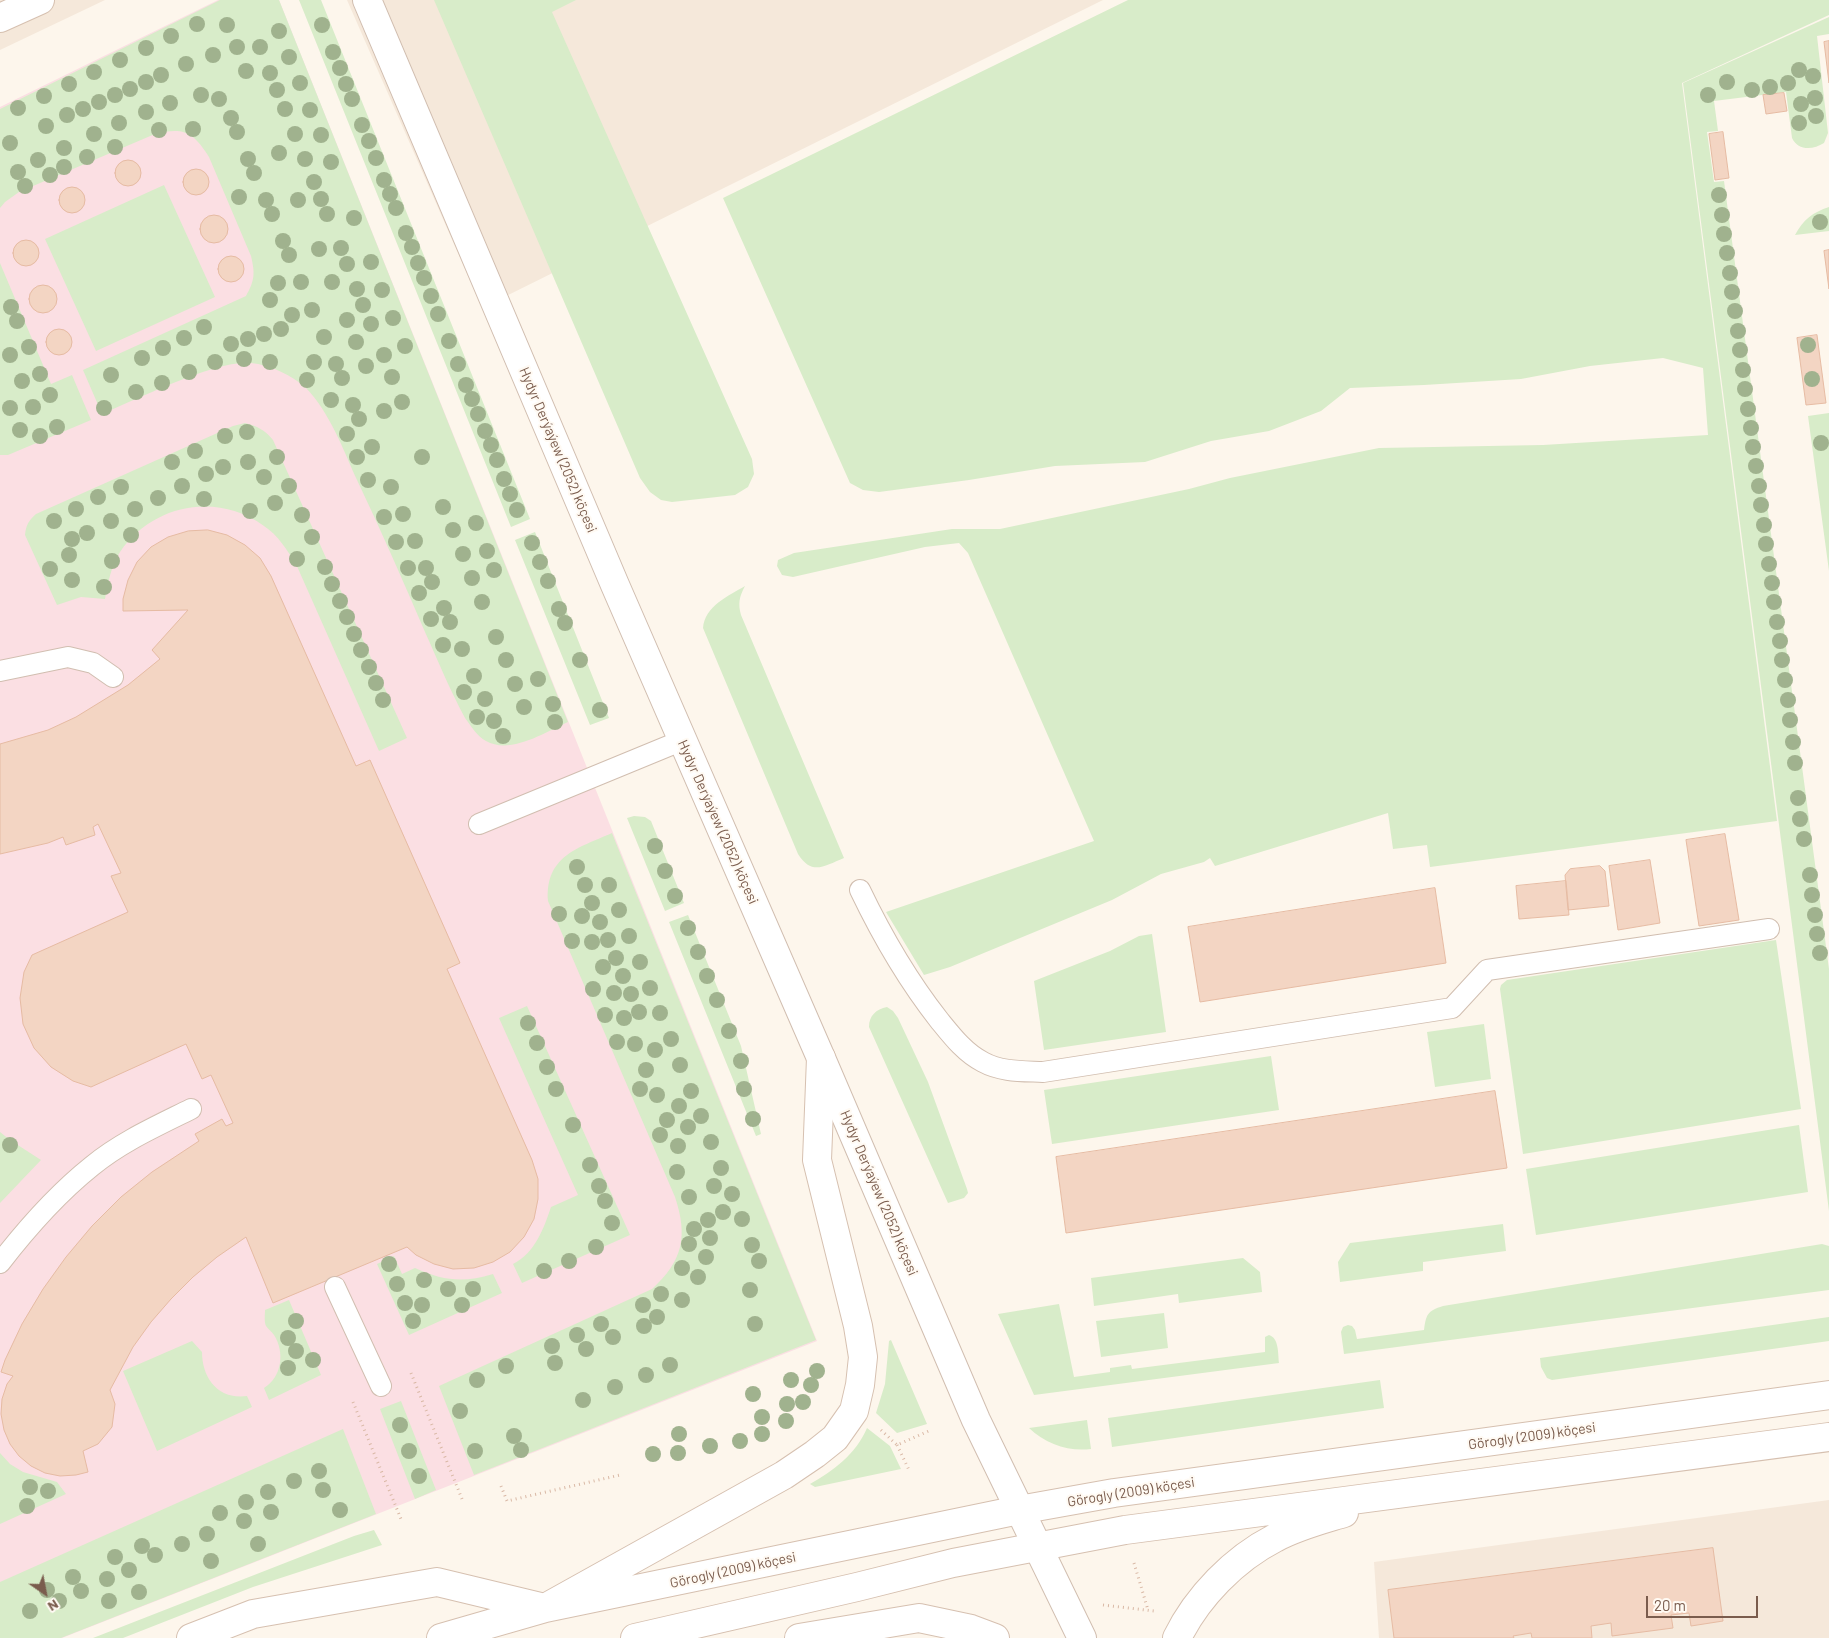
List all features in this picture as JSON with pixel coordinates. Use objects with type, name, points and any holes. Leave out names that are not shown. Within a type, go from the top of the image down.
[{"type":"main road","points":[[0,18],[40,0]]},
{"type":"main road","name":"Hydyr Derýaýew (2052) köçesi","points":[[367,0],[615,585],[976,1420],[1082,1638]]},
{"type":"main road","points":[[191,1638],[253,1614],[437,1582],[545,1608],[784,1475],[835,1438],[854,1411],[860,1385],[863,1357],[858,1326],[817,1160],[821,1058]]},
{"type":"main road","name":"Görogly (2009) köçesi","points":[[442,1638],[545,1608],[1019,1510],[1114,1493],[1829,1395]]},
{"type":"main road","points":[[635,1638],[666,1633],[953,1563],[1124,1530],[1829,1437]]},
{"type":"main road","points":[[1177,1638],[1185,1620],[1225,1574],[1274,1538],[1296,1528],[1413,1491]]},
{"type":"main road","points":[[799,1638],[919,1618],[971,1629],[994,1638]]},
{"type":"main road","points":[[666,1633],[716,1638]]},
{"type":"lane","points":[[0,671],[68,657],[93,663],[113,677]]},
{"type":"lane","points":[[479,824],[683,740]]},
{"type":"lane","points":[[860,890],[901,968],[950,1034],[968,1053],[984,1063],[1003,1069],[1043,1072],[1452,1008],[1487,970],[1769,929]]},
{"type":"lane","points":[[0,1263],[52,1202],[92,1166],[137,1136],[191,1109]]},
{"type":"lane","points":[[335,1288],[381,1386]]},
{"type":"path","points":[[411,1373],[462,1499]]},
{"type":"path","points":[[352,1399],[362,1419],[401,1519]]},
{"type":"path","points":[[879,1429],[897,1445],[909,1470]]},
{"type":"path","points":[[897,1445],[931,1430]]},
{"type":"path","points":[[501,1486],[507,1501],[620,1475]]},
{"type":"path","points":[[1134,1562],[1148,1610]]},
{"type":"path","points":[[1095,1604],[1162,1613]]},
{"type":"shaded area","points":[[0,0],[105,0],[0,50]]},
{"type":"shaded area","points":[[218,0],[279,0],[817,1341],[62,1638],[0,1638],[0,107]]},
{"type":"shaded area","points":[[347,0],[1103,0],[482,308]]},
{"type":"shaded area","points":[[1829,1500],[1829,1638],[1379,1638],[1374,1562]]},
{"type":"green space","points":[[220,0],[279,0],[568,722],[539,736],[517,744],[496,745],[486,741],[474,731],[465,718],[335,432],[315,398],[300,383],[273,368],[251,363],[236,364],[176,382],[102,414],[83,370],[246,296],[253,281],[254,272],[251,256],[209,157],[193,137],[173,131],[155,134],[19,192],[0,208],[0,109]]},
{"type":"green space","points":[[299,0],[321,0],[530,519],[511,527]]},
{"type":"green space","points":[[434,0],[576,0],[552,12],[752,459],[754,474],[748,487],[735,495],[672,502],[661,500],[650,492],[640,478]]},
{"type":"green space","points":[[1128,0],[1829,0],[1829,15],[1682,83],[1777,821],[1430,867],[1427,845],[1393,849],[1388,813],[1215,866],[1210,858],[1204,862],[1161,874],[1112,900],[950,967],[924,975],[886,912],[1094,841],[968,553],[959,543],[925,547],[793,577],[782,575],[777,566],[778,560],[794,553],[952,529],[1000,529],[1189,489],[1230,478],[1379,448],[1543,445],[1708,435],[1703,368],[1663,358],[1590,366],[1521,379],[1350,388],[1321,411],[1269,431],[1211,441],[1145,462],[1055,466],[879,492],[863,490],[850,483],[723,198]]},
{"type":"green space","points":[[1829,17],[1829,34],[1817,36],[1828,133],[1824,143],[1806,148],[1798,145],[1792,138],[1786,92],[1714,101],[1718,131],[1707,132],[1714,182],[1724,181],[1829,969],[1829,1211],[1683,83]]},
{"type":"green space","points":[[164,185],[215,297],[96,351],[45,239]]},
{"type":"green space","points":[[1829,207],[1829,231],[1795,235],[1809,217]]},
{"type":"green space","points":[[0,263],[51,384],[72,375],[91,420],[8,455],[0,455]]},
{"type":"green space","points":[[1829,413],[1829,571],[1808,416]]},
{"type":"green space","points":[[245,423],[260,429],[273,440],[407,738],[379,751],[296,564],[278,538],[264,526],[246,515],[226,509],[206,507],[187,508],[168,514],[150,523],[134,536],[120,552],[112,569],[105,599],[81,597],[57,605],[25,535],[28,523],[36,514],[233,426]]},
{"type":"green space","points":[[535,532],[609,718],[590,725],[515,540]]},
{"type":"green space","points":[[745,586],[740,600],[741,615],[844,858],[824,866],[813,867],[808,865],[798,854],[703,628],[708,614],[718,603]]},
{"type":"green space","points":[[634,816],[645,817],[651,821],[684,903],[665,911],[627,818]]},
{"type":"green space","points":[[612,833],[816,1340],[474,1475],[439,1386],[652,1289],[670,1268],[680,1247],[682,1236],[681,1224],[675,1197],[548,901],[548,886],[558,864],[576,849]]},
{"type":"green space","points":[[688,915],[741,1046],[761,1134],[756,1136],[669,922]]},
{"type":"green space","points":[[1152,934],[1166,1032],[1044,1050],[1034,981],[1110,951],[1139,936]]},
{"type":"green space","points":[[1776,940],[1801,1109],[1523,1154],[1500,989],[1501,985],[1507,980]]},
{"type":"green space","points":[[527,1006],[630,1235],[522,1283],[513,1264],[533,1247],[542,1231],[551,1207],[578,1195],[499,1018]]},
{"type":"green space","points":[[887,1007],[898,1018],[928,1082],[967,1189],[968,1193],[964,1198],[948,1203],[869,1027],[870,1020],[874,1014],[880,1009]]},
{"type":"green space","points":[[1484,1024],[1491,1079],[1435,1087],[1427,1032]]},
{"type":"green space","points":[[1271,1056],[1279,1110],[1052,1144],[1044,1090]]},
{"type":"green space","points":[[1799,1125],[1808,1192],[1536,1235],[1526,1169]]},
{"type":"green space","points":[[0,1132],[41,1160],[0,1203]]},
{"type":"green space","points":[[1503,1224],[1506,1251],[1423,1262],[1423,1271],[1340,1282],[1338,1262],[1350,1243]]},
{"type":"green space","points":[[1822,1244],[1829,1246],[1829,1290],[1344,1354],[1341,1332],[1343,1327],[1348,1325],[1352,1326],[1355,1330],[1357,1339],[1424,1330],[1428,1314],[1443,1306]]},
{"type":"green space","points":[[394,1256],[402,1274],[415,1268],[435,1276],[454,1279],[472,1279],[493,1274],[502,1293],[409,1335],[377,1264]]},
{"type":"green space","points":[[1243,1258],[1260,1272],[1262,1292],[1179,1303],[1178,1294],[1094,1306],[1091,1278]]},
{"type":"green space","points":[[289,1300],[321,1375],[269,1400],[264,1388],[278,1371],[280,1349],[274,1335],[265,1324],[265,1310]]},
{"type":"green space","points":[[1059,1304],[1074,1377],[1110,1372],[1110,1368],[1131,1365],[1132,1369],[1265,1352],[1265,1337],[1269,1335],[1275,1339],[1279,1363],[1034,1395],[998,1314]]},
{"type":"green space","points":[[1164,1313],[1168,1348],[1101,1357],[1096,1321]]},
{"type":"green space","points":[[1829,1317],[1829,1341],[1552,1380],[1547,1378],[1541,1367],[1540,1358]]},
{"type":"green space","points":[[891,1340],[927,1424],[897,1433],[876,1413],[885,1384],[889,1341]]},
{"type":"green space","points":[[192,1341],[202,1352],[205,1370],[214,1385],[220,1391],[228,1394],[247,1396],[252,1407],[157,1451],[123,1371]]},
{"type":"green space","points":[[1380,1380],[1384,1408],[1112,1447],[1108,1418]]},
{"type":"green space","points":[[401,1401],[436,1490],[415,1499],[380,1409]]},
{"type":"green space","points":[[1087,1420],[1091,1449],[1083,1450],[1058,1446],[1029,1428]]},
{"type":"green space","points":[[867,1428],[890,1446],[901,1469],[815,1487],[810,1484],[843,1461],[857,1446]]},
{"type":"green space","points":[[343,1429],[376,1514],[61,1638],[0,1638],[0,1582]]},
{"type":"green space","points":[[0,1453],[10,1464],[23,1472],[57,1482],[66,1494],[0,1524]]},
{"type":"green space","points":[[374,1530],[382,1545],[253,1587],[123,1638],[93,1638],[354,1536]]},
{"type":"building","points":[[1829,41],[1829,83],[1824,42]]},
{"type":"building","points":[[1784,93],[1787,111],[1766,114],[1763,95]]},
{"type":"building","points":[[1723,132],[1729,178],[1715,180],[1709,134]]},
{"type":"building","points":[[128,160],[138,163],[141,173],[138,183],[128,186],[118,183],[115,173],[118,163]]},
{"type":"building","points":[[196,169],[206,172],[209,182],[206,192],[196,195],[186,192],[183,182],[186,172]]},
{"type":"building","points":[[72,187],[81,191],[85,200],[81,209],[72,213],[63,209],[59,200],[63,191]]},
{"type":"building","points":[[214,215],[224,219],[228,229],[224,239],[214,243],[204,239],[200,229],[204,219]]},
{"type":"building","points":[[26,240],[36,243],[39,253],[36,263],[26,266],[16,263],[13,253],[16,243]]},
{"type":"building","points":[[1829,250],[1829,289],[1824,251]]},
{"type":"building","points":[[231,256],[241,259],[244,269],[241,279],[231,282],[221,279],[218,269],[221,259]]},
{"type":"building","points":[[43,285],[53,289],[57,299],[53,309],[43,313],[33,309],[29,299],[33,289]]},
{"type":"building","points":[[59,329],[69,332],[72,342],[69,352],[59,355],[49,352],[46,342],[49,332]]},
{"type":"building","points":[[1817,335],[1826,403],[1806,405],[1797,338]]},
{"type":"building","points":[[208,530],[227,535],[245,545],[260,558],[271,576],[356,766],[370,760],[460,963],[447,969],[532,1160],[538,1179],[538,1199],[534,1219],[524,1237],[510,1252],[493,1262],[474,1268],[453,1269],[434,1264],[416,1255],[407,1247],[273,1303],[246,1237],[217,1257],[193,1277],[151,1322],[133,1347],[110,1390],[115,1404],[112,1427],[98,1444],[83,1451],[88,1472],[60,1476],[45,1473],[31,1466],[19,1456],[10,1444],[4,1430],[1,1414],[2,1399],[7,1384],[13,1376],[1,1372],[22,1324],[43,1289],[66,1257],[92,1226],[121,1197],[152,1172],[199,1141],[195,1134],[222,1119],[226,1126],[233,1123],[211,1075],[202,1079],[186,1044],[91,1087],[73,1081],[51,1067],[34,1048],[23,1024],[20,998],[24,972],[32,955],[128,912],[111,876],[121,873],[98,824],[93,827],[95,835],[66,845],[63,837],[48,843],[0,854],[0,744],[48,730],[76,717],[128,685],[160,659],[152,650],[188,610],[123,611],[123,599],[128,580],[137,562],[151,547],[168,537],[188,531]]},
{"type":"building","points":[[1725,834],[1739,920],[1699,926],[1686,840]]},
{"type":"building","points":[[1650,860],[1660,923],[1618,930],[1609,866]]},
{"type":"building","points":[[1600,866],[1605,871],[1609,906],[1568,910],[1565,875],[1570,869]]},
{"type":"building","points":[[1566,881],[1569,915],[1519,919],[1516,886]]},
{"type":"building","points":[[1435,888],[1446,963],[1200,1002],[1188,927]]},
{"type":"building","points":[[1495,1091],[1507,1168],[1066,1233],[1056,1157]]},
{"type":"building","points":[[1713,1548],[1723,1621],[1691,1626],[1689,1613],[1671,1615],[1673,1628],[1612,1636],[1611,1623],[1591,1626],[1592,1638],[1532,1638],[1531,1633],[1513,1636],[1514,1638],[1394,1638],[1388,1590]]}]
